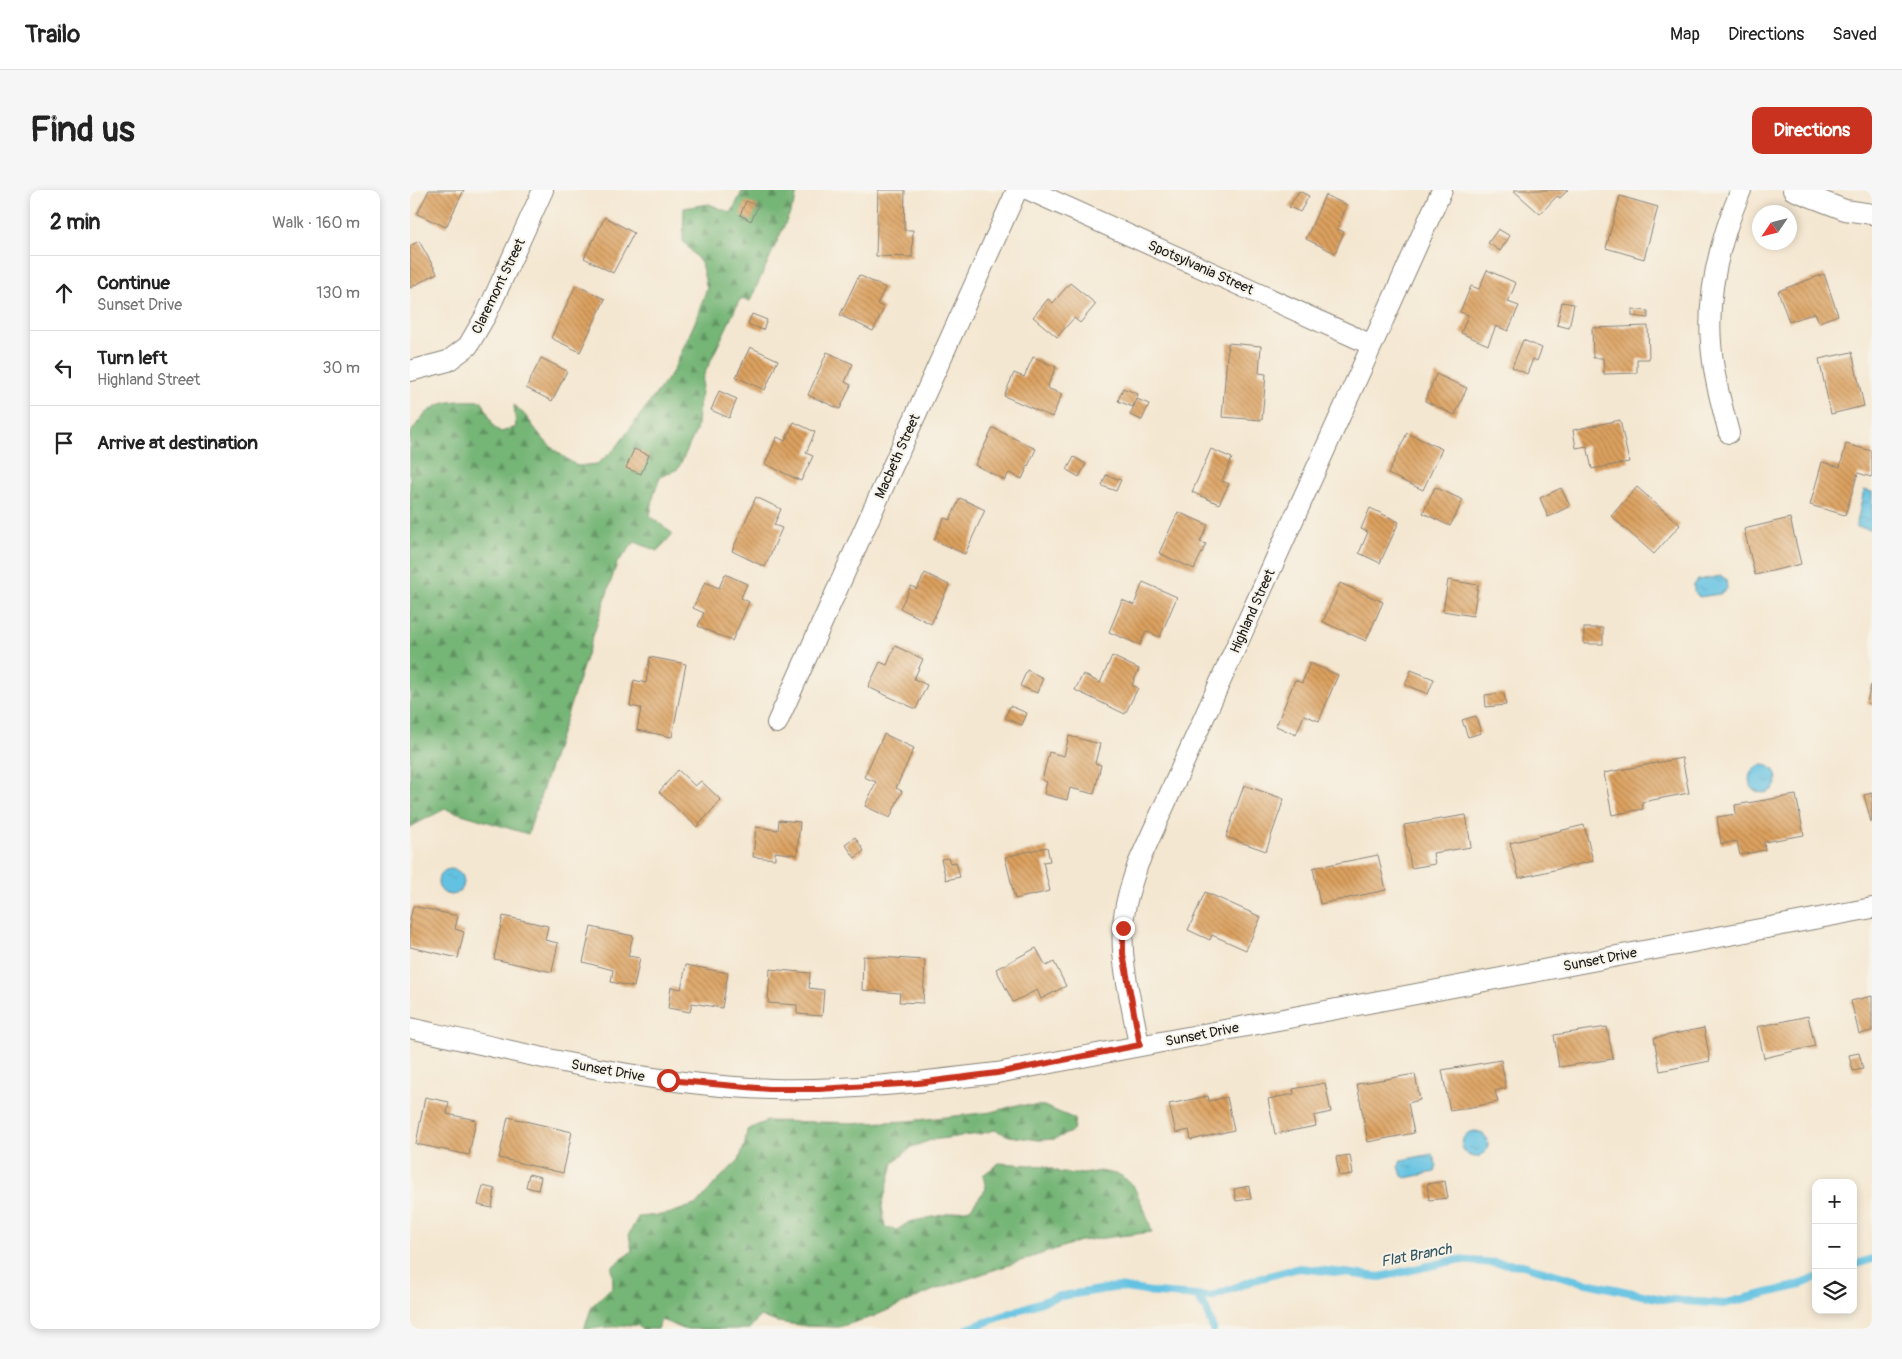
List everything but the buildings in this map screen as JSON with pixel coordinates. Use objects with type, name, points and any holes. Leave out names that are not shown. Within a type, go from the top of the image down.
[{"type":"street","name":"Claremont Street","points":[[410,371],[448,361],[468,346],[486,314],[543,190]]},
{"type":"street","name":"Macbeth Street","points":[[777,723],[1017,190]]},
{"type":"street","name":"Spotsylvania Street","points":[[1029,190],[1372,345]]},
{"type":"street","name":"Highland Street","points":[[1140,1045],[1123,954],[1123,928],[1128,895],[1138,864],[1442,190]]},
{"type":"street","points":[[1729,433],[1716,382],[1711,342],[1712,304],[1718,258],[1731,214],[1742,190]]},
{"type":"street","points":[[1793,190],[1845,210],[1872,214]]},
{"type":"street","name":"Sunset Drive","points":[[410,1028],[589,1068],[668,1080],[769,1089],[819,1089],[928,1082],[997,1073],[1872,908]]},
{"type":"green space","points":[[743,190],[797,190],[795,202],[750,301],[740,299],[703,377],[696,431],[678,469],[660,477],[654,494],[650,516],[673,534],[657,551],[635,542],[617,563],[528,834],[445,809],[410,827],[410,434],[432,409],[448,402],[458,401],[482,401],[494,427],[501,432],[516,427],[514,405],[557,452],[577,466],[597,464],[615,449],[673,371],[695,322],[707,288],[701,263],[683,241],[684,208],[709,204],[731,213]]},
{"type":"green space","points":[[1017,1105],[1044,1106],[1075,1119],[1073,1131],[1055,1139],[1039,1140],[1009,1136],[995,1130],[980,1134],[931,1140],[912,1147],[893,1163],[882,1206],[885,1227],[897,1230],[909,1222],[970,1209],[986,1189],[983,1175],[999,1163],[1045,1166],[1061,1173],[1083,1174],[1100,1171],[1120,1175],[1133,1185],[1152,1232],[1080,1241],[934,1290],[872,1317],[839,1327],[806,1326],[777,1322],[760,1316],[749,1329],[684,1329],[661,1320],[658,1329],[641,1329],[637,1325],[584,1329],[592,1306],[613,1286],[612,1267],[632,1251],[629,1234],[638,1217],[668,1214],[697,1204],[739,1160],[745,1144],[747,1130],[767,1121],[863,1123],[909,1121],[992,1112]]},
{"type":"water","points":[[1864,490],[1872,492],[1872,530],[1856,527]]},
{"type":"water","points":[[1721,576],[1726,579],[1727,589],[1720,594],[1699,597],[1694,591],[1694,585],[1698,580]]},
{"type":"water","points":[[1763,765],[1773,769],[1777,779],[1773,789],[1763,793],[1753,789],[1749,779],[1753,769]]},
{"type":"water","points":[[451,869],[460,873],[464,882],[460,891],[451,895],[442,891],[438,882],[442,873]]},
{"type":"water","points":[[1475,1131],[1484,1135],[1488,1144],[1484,1153],[1475,1157],[1466,1153],[1462,1144],[1466,1135]]},
{"type":"water","points":[[1432,1154],[1437,1166],[1435,1172],[1406,1178],[1402,1176],[1399,1166],[1401,1160]]},
{"type":"waterway","name":"Flat Branch","points":[[1857,1264],[1872,1259]]},
{"type":"waterway","name":"Flat Branch","points":[[967,1329],[1055,1297],[1119,1287],[1157,1293],[1211,1297],[1254,1280],[1299,1268],[1380,1277],[1456,1260],[1523,1265],[1582,1282],[1661,1299],[1723,1304],[1796,1286],[1812,1280]]},
{"type":"waterway","points":[[1197,1296],[1206,1309],[1213,1329]]},
{"type":"route","points":[[668,1080],[769,1089],[819,1089],[918,1083],[997,1073],[1140,1045],[1123,954],[1123,928]]}]
